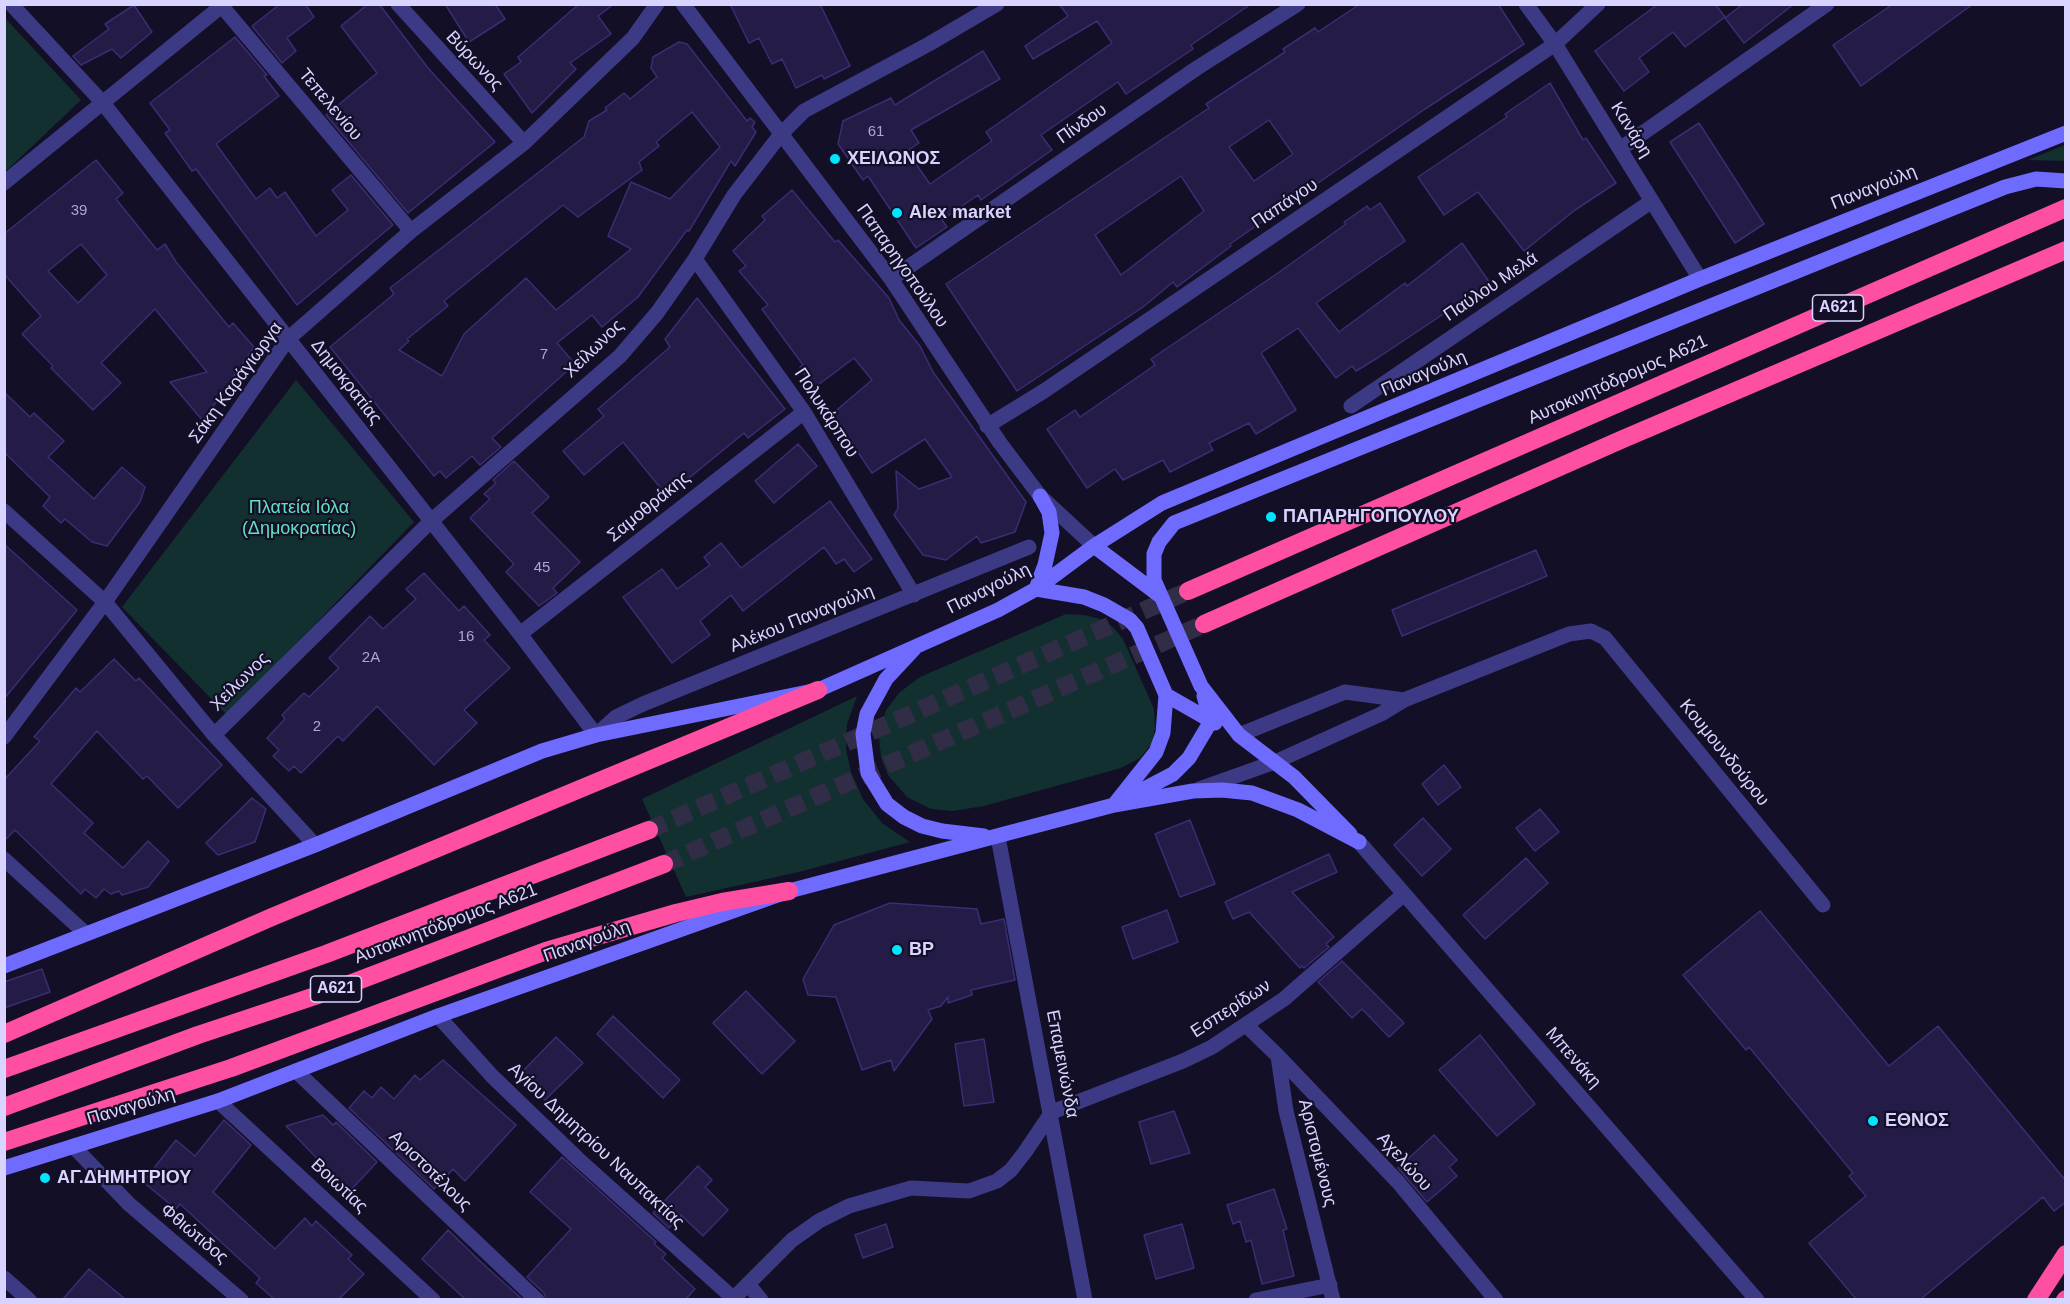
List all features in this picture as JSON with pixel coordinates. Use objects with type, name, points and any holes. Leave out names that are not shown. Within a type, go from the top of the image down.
[{"type":"highway","name":"Αυτοκινητόδρομος Α621","points":[[1188,591],[2066,208]]},
{"type":"highway","name":"Α621","points":[[1204,624],[1623,439],[2066,250]]},
{"type":"highway","points":[[4,1034],[272,917],[818,690]]},
{"type":"highway","name":"Αυτοκινητόδρομος Α621","points":[[4,1069],[326,954],[649,830]]},
{"type":"highway","name":"Αυτοκινητόδρομος Α621","points":[[4,1107],[198,1035],[339,988],[664,864]]},
{"type":"highway","points":[[4,1142],[231,1068],[546,951],[688,910],[789,891]]},
{"type":"highway","points":[[2036,1299],[2066,1254]]},
{"type":"main road","name":"Παναγούλη","points":[[596,735],[818,690],[998,610],[1036,589],[1094,546],[1162,503],[1700,279],[2066,133]]},
{"type":"main road","points":[[1114,805],[1161,782],[1182,766],[1197,747],[1210,721],[1201,686],[1154,580],[1155,554],[1159,542],[1174,523],[2005,187],[2036,179],[2066,181]]},
{"type":"main road","points":[[1040,496],[1049,512],[1052,533],[1045,565],[1036,589],[1083,597],[1120,612],[1130,620],[1137,628],[1166,695],[1163,733],[1156,752],[1114,805]]},
{"type":"main road","points":[[1094,546],[1159,595]]},
{"type":"main road","points":[[920,643],[886,679],[867,714],[863,734],[867,773],[887,804],[922,826],[967,836],[998,837]]},
{"type":"main road","points":[[1201,686],[1239,735]]},
{"type":"main road","points":[[1166,695],[1239,735],[1275,762],[1359,842]]},
{"type":"main road","points":[[4,966],[315,845],[542,751],[596,735]]},
{"type":"main road","name":"Παναγούλη","points":[[4,1168],[218,1101],[438,1016],[789,891],[1114,805],[1193,791],[1222,790],[1277,800],[1359,842]]},
{"type":"street","name":"Δημοκρατίας","points":[[11,4],[103,103],[520,634],[596,735]]},
{"type":"street","name":"Βύρωνος","points":[[398,4],[524,143]]},
{"type":"street","name":"Σάκη Καράγιωργα","points":[[4,737],[105,602],[288,339],[411,231],[524,143],[633,38],[657,4]]},
{"type":"street","name":"Παπαρηγοπούλου","points":[[682,4],[891,279],[987,426],[1040,496],[1094,546]]},
{"type":"street","name":"Χείλωνος","points":[[214,735],[430,522],[620,356],[657,313],[696,258],[735,195],[782,134],[804,111],[929,44],[997,4]]},
{"type":"street","name":"Πίνδου","points":[[891,279],[1197,68],[1298,4]]},
{"type":"street","name":"Κανάρη","points":[[1526,4],[1555,44],[1700,279]]},
{"type":"street","name":"Παπάγου","points":[[987,426],[1054,385],[1555,44],[1598,4]]},
{"type":"street","points":[[1620,149],[1827,4]]},
{"type":"street","points":[[4,183],[222,5]]},
{"type":"street","name":"Τεπελενίου","points":[[222,5],[411,231]]},
{"type":"street","name":"Παύλου Μελά","points":[[1351,406],[1652,201]]},
{"type":"street","name":"Πολυκάρπου","points":[[696,258],[804,412],[914,595]]},
{"type":"street","name":"Σαμοθράκης","points":[[520,634],[804,412]]},
{"type":"street","points":[[4,511],[105,602],[214,735],[315,845]]},
{"type":"street","name":"Αλέκου Παναγούλη","points":[[596,735],[616,717],[643,704],[1029,547]]},
{"type":"street","name":"Παναγούλη","points":[[1193,791],[1275,762],[1381,714],[1404,700],[1569,634],[1590,631]]},
{"type":"street","name":"Κουμουνδούρου","points":[[1590,631],[1605,638],[1823,905]]},
{"type":"street","name":"Παναγούλη","points":[[1239,735],[1345,692],[1404,700]]},
{"type":"street","name":"Επαμεινώνδα","points":[[998,837],[1052,1112],[1085,1299]]},
{"type":"street","name":"Μπενάκη","points":[[1359,842],[1757,1299]]},
{"type":"street","points":[[4,859],[85,933]]},
{"type":"street","name":"Εσπερίδων","points":[[1052,1112],[1183,1061],[1247,1026],[1284,999],[1404,894]]},
{"type":"street","name":"Αγίου Δημητρίου Ναυπακτίας","points":[[438,1016],[492,1076],[578,1159],[732,1299]]},
{"type":"street","points":[[1247,1026],[1278,1056]]},
{"type":"street","name":"Αριστομένους","points":[[1278,1056],[1286,1111],[1331,1292]]},
{"type":"street","name":"Αχελώου","points":[[1278,1056],[1398,1182],[1496,1299]]},
{"type":"street","name":"Αριστοτέλους","points":[[296,1071],[537,1299]]},
{"type":"street","name":"Βοιωτίας","points":[[218,1101],[433,1299]]},
{"type":"street","points":[[732,1299],[792,1240],[819,1221],[849,1206],[911,1188],[969,1191],[997,1181],[1011,1170],[1052,1112]]},
{"type":"street","name":"Φθιώτιδος","points":[[73,1146],[129,1204],[241,1299]]},
{"type":"street","points":[[4,1278],[29,1299]]},
{"type":"street","points":[[748,1284],[761,1299]]},
{"type":"street","points":[[1256,1299],[1331,1292]]},
{"type":"green space","points":[[5,18],[81,100],[5,172]]},
{"type":"green space","points":[[2065,145],[2065,161],[2028,160]]},
{"type":"green space","name":"Πλατεία Ιόλα (Δημοκρατίας)","points":[[296,380],[414,522],[227,715],[122,607]]},
{"type":"green space","points":[[1066,614],[1100,619],[1113,627],[1123,639],[1154,709],[1155,728],[1152,743],[1140,758],[1121,768],[984,806],[953,811],[931,809],[907,797],[888,775],[881,757],[879,737],[886,710],[900,692],[920,677]]},
{"type":"green space","points":[[857,696],[847,724],[846,749],[851,772],[863,799],[882,823],[910,842],[799,872],[686,897],[642,799]]},
{"type":"building","points":[[280,4],[305,4],[314,17],[287,38],[296,51],[282,63],[252,26]]},
{"type":"building","points":[[368,4],[379,4],[428,68],[495,142],[408,213],[326,115],[377,73],[341,26]]},
{"type":"building","points":[[445,4],[495,4],[505,19],[469,42]]},
{"type":"building","points":[[579,4],[614,4],[598,16],[611,34],[570,63],[576,69],[532,113],[504,74],[521,62],[518,57]]},
{"type":"building","points":[[730,4],[820,4],[850,66],[824,79],[822,75],[796,88],[782,59],[772,64],[759,38],[749,43]]},
{"type":"building","points":[[1059,4],[1251,4],[1191,45],[1193,49],[1126,94],[1118,82],[1041,135],[1052,150],[981,200],[978,195],[942,220],[947,227],[916,248],[868,176],[863,180],[838,144],[843,121],[891,98],[895,105],[983,51],[1000,79],[911,130],[919,143],[907,151],[930,184],[992,141],[986,132],[1112,43],[1097,21],[1033,59],[1025,46],[1068,16]]},
{"type":"building","points":[[1360,4],[1498,4],[1524,44],[1425,109],[1230,244],[1231,246],[1177,287],[1173,282],[1143,307],[1017,391],[946,284],[1209,108],[1206,104],[1285,52],[1283,49],[1315,28],[1318,32]],"holes":[[[1269,120],[1293,154],[1254,181],[1229,147]],[[1181,176],[1204,211],[1121,275],[1095,235]]]},
{"type":"building","points":[[1658,4],[1715,4],[1725,17],[1685,47],[1673,32],[1639,58],[1649,72],[1624,91],[1595,51]]},
{"type":"building","points":[[1743,4],[1794,4],[1744,43],[1725,18]]},
{"type":"building","points":[[1893,4],[1973,4],[1861,86],[1833,45]]},
{"type":"building","points":[[134,5],[152,32],[121,58],[112,49],[81,65],[73,56],[109,29],[105,24]]},
{"type":"building","points":[[235,37],[267,75],[264,76],[279,96],[216,144],[256,199],[270,188],[277,198],[285,192],[316,236],[348,210],[332,190],[351,175],[393,225],[297,305],[196,169],[192,171],[165,133],[170,130],[150,103]]},
{"type":"building","points":[[679,42],[687,44],[747,121],[750,118],[755,122],[752,127],[756,132],[735,166],[731,161],[689,231],[687,230],[638,297],[602,327],[592,315],[557,343],[575,364],[492,438],[501,447],[480,465],[472,456],[446,478],[440,471],[434,476],[330,347],[394,294],[390,288],[584,137],[589,121],[607,110],[605,108],[624,93],[630,99],[657,77],[651,68],[653,57]],"holes":[[[692,112],[720,147],[670,199],[631,182],[608,236],[631,249],[556,310],[526,278],[464,334],[442,376],[399,350],[409,341],[407,339],[448,306],[444,301],[563,205],[578,217],[642,170],[639,162],[659,146],[656,142]]]},
{"type":"building","points":[[1550,83],[1583,140],[1586,138],[1616,183],[1575,210],[1524,251],[1478,192],[1444,215],[1418,177],[1507,117],[1505,114]]},
{"type":"building","points":[[1699,123],[1764,224],[1735,243],[1670,142]]},
{"type":"building","points":[[96,160],[123,193],[116,199],[157,250],[165,244],[176,262],[229,327],[233,323],[254,347],[203,421],[170,382],[207,372],[155,309],[101,363],[121,383],[93,410],[51,368],[53,366],[22,334],[41,316],[4,274],[4,234]],"holes":[[[81,244],[107,275],[78,303],[48,271]]]},
{"type":"building","points":[[792,190],[835,242],[838,240],[889,298],[899,320],[920,346],[933,372],[1026,502],[1015,532],[981,543],[977,536],[946,560],[923,555],[894,515],[898,508],[896,471],[919,489],[952,477],[925,439],[872,473],[832,414],[872,380],[854,358],[814,388],[800,367],[803,365],[762,309],[768,305],[739,271],[746,266],[733,251],[765,220],[762,216]]},
{"type":"building","points":[[1380,203],[1405,241],[1316,303],[1339,332],[1405,283],[1407,286],[1462,243],[1490,283],[1379,357],[1356,371],[1352,366],[1336,378],[1298,328],[1261,353],[1296,410],[1256,434],[1249,423],[1209,443],[1213,450],[1170,472],[1163,460],[1123,480],[1115,469],[1087,488],[1047,429],[1075,410],[1080,417],[1155,365],[1151,359],[1278,273],[1367,206],[1370,210]]},
{"type":"building","points":[[697,298],[785,409],[748,438],[744,433],[667,496],[623,442],[584,475],[563,451],[604,416],[598,409],[670,347],[665,339]]},
{"type":"building","points":[[4,392],[30,417],[34,413],[64,441],[48,457],[94,499],[122,467],[145,487],[140,502],[107,546],[92,542],[65,519],[61,523],[43,506],[50,497],[4,452]]},
{"type":"building","points":[[798,444],[817,466],[774,503],[755,481]]},
{"type":"building","points":[[514,461],[549,497],[532,513],[580,562],[553,588],[557,593],[539,606],[506,572],[514,564],[470,518],[490,499],[484,494],[496,483],[493,480]]},
{"type":"building","points":[[830,501],[872,559],[854,572],[844,559],[836,564],[824,547],[743,611],[731,595],[700,621],[710,635],[672,663],[623,597],[662,569],[677,589],[710,565],[704,557],[721,543],[741,568]]},
{"type":"building","points":[[4,544],[77,610],[4,699]]},
{"type":"building","points":[[1536,550],[1547,576],[1402,636],[1392,610]]},
{"type":"building","points":[[424,573],[459,611],[464,606],[490,635],[484,640],[510,668],[464,710],[477,723],[434,765],[377,706],[343,741],[338,736],[301,773],[294,766],[289,771],[273,756],[279,750],[267,738],[285,719],[282,715],[304,693],[309,697],[339,668],[329,658],[370,616],[383,629],[416,599],[406,589]]},
{"type":"building","points":[[114,659],[136,681],[139,678],[222,765],[178,808],[147,776],[143,779],[97,731],[51,784],[93,823],[84,833],[123,868],[148,841],[169,861],[148,887],[122,895],[119,891],[111,894],[104,889],[96,898],[85,889],[81,894],[15,830],[4,841],[4,780],[40,741],[34,737],[76,688],[80,692]]},
{"type":"building","points":[[1444,765],[1461,787],[1438,805],[1422,784]]},
{"type":"building","points":[[252,798],[266,809],[255,842],[218,855],[206,843]]},
{"type":"building","points":[[1540,809],[1559,832],[1535,851],[1516,828]]},
{"type":"building","points":[[1423,818],[1451,849],[1422,876],[1394,845]]},
{"type":"building","points":[[1190,820],[1215,884],[1180,897],[1155,834]]},
{"type":"building","points":[[1329,854],[1337,872],[1292,892],[1334,937],[1326,944],[1329,947],[1304,968],[1302,966],[1300,968],[1249,912],[1233,919],[1225,902]]},
{"type":"building","points":[[1526,858],[1548,883],[1485,939],[1463,915]]},
{"type":"building","points":[[890,903],[977,909],[981,924],[1004,919],[1015,980],[971,990],[972,995],[948,1003],[948,997],[941,1006],[928,1010],[932,1019],[894,1071],[891,1060],[862,1070],[836,997],[808,995],[803,979],[834,925]]},
{"type":"building","points":[[1167,910],[1178,942],[1133,959],[1122,927]]},
{"type":"building","points":[[1760,911],[1889,1066],[1938,1026],[2066,1181],[2066,1202],[2054,1211],[2043,1197],[1921,1299],[1856,1299],[1809,1243],[1866,1196],[1849,1176],[1853,1173],[1749,1047],[1746,1050],[1683,975]]},
{"type":"building","points":[[1342,961],[1404,1023],[1389,1037],[1362,1009],[1352,1018],[1318,982]]},
{"type":"building","points":[[42,969],[50,992],[4,1008],[4,982]]},
{"type":"building","points":[[746,991],[795,1041],[762,1074],[713,1023]]},
{"type":"building","points":[[613,1016],[680,1080],[663,1098],[597,1034]]},
{"type":"building","points":[[1480,1035],[1535,1104],[1497,1136],[1439,1070]]},
{"type":"building","points":[[556,1037],[583,1063],[545,1100],[519,1075]]},
{"type":"building","points":[[984,1039],[994,1102],[964,1106],[955,1044]]},
{"type":"building","points":[[443,1060],[516,1125],[465,1181],[453,1169],[434,1189],[349,1108],[364,1091],[372,1098],[381,1087],[394,1099],[415,1075],[420,1080]]},
{"type":"building","points":[[1174,1111],[1190,1153],[1151,1164],[1139,1122]]},
{"type":"building","points":[[323,1115],[333,1125],[336,1122],[377,1162],[349,1192],[286,1126]]},
{"type":"building","points":[[224,1120],[251,1145],[213,1192],[275,1249],[305,1218],[312,1226],[316,1221],[352,1255],[348,1259],[364,1274],[339,1299],[274,1299],[256,1283],[260,1278],[180,1204],[176,1209],[143,1182],[176,1140],[195,1156]]},
{"type":"building","points":[[1434,1135],[1457,1160],[1449,1167],[1457,1176],[1427,1202],[1398,1168]]},
{"type":"building","points":[[562,1157],[656,1242],[654,1244],[666,1254],[662,1258],[695,1289],[686,1299],[546,1299],[544,1293],[527,1277],[571,1229],[530,1192]]},
{"type":"building","points":[[698,1166],[712,1180],[705,1187],[728,1210],[703,1236],[681,1215],[669,1228],[653,1213]]},
{"type":"building","points":[[1274,1189],[1287,1229],[1283,1230],[1294,1276],[1262,1284],[1251,1240],[1246,1242],[1240,1221],[1233,1224],[1227,1205]]},
{"type":"building","points":[[886,1224],[893,1247],[863,1258],[855,1235]]},
{"type":"building","points":[[1182,1224],[1194,1268],[1156,1279],[1144,1235]]},
{"type":"building","points":[[448,1230],[522,1299],[465,1299],[422,1259]]},
{"type":"building","points":[[89,1269],[125,1299],[63,1299]]},
{"type":"tunnel","points":[[649,830],[1188,591]]},
{"type":"tunnel","points":[[664,864],[1204,624]]},
{"type":"place","name":"ΧΕΙΛΩΝΟΣ","points":[[835,159]]},
{"type":"place","name":"Alex market","points":[[897,213]]},
{"type":"place","name":"ΠΑΠΑΡΗΓΟΠΟΥΛΟΥ","points":[[1271,517]]},
{"type":"place","name":"BP","points":[[897,950]]},
{"type":"place","name":"ΕΘΝΟΣ","points":[[1873,1121]]},
{"type":"place","name":"ΑΓ.ΔΗΜΗΤΡΙΟΥ","points":[[45,1178]]}]
